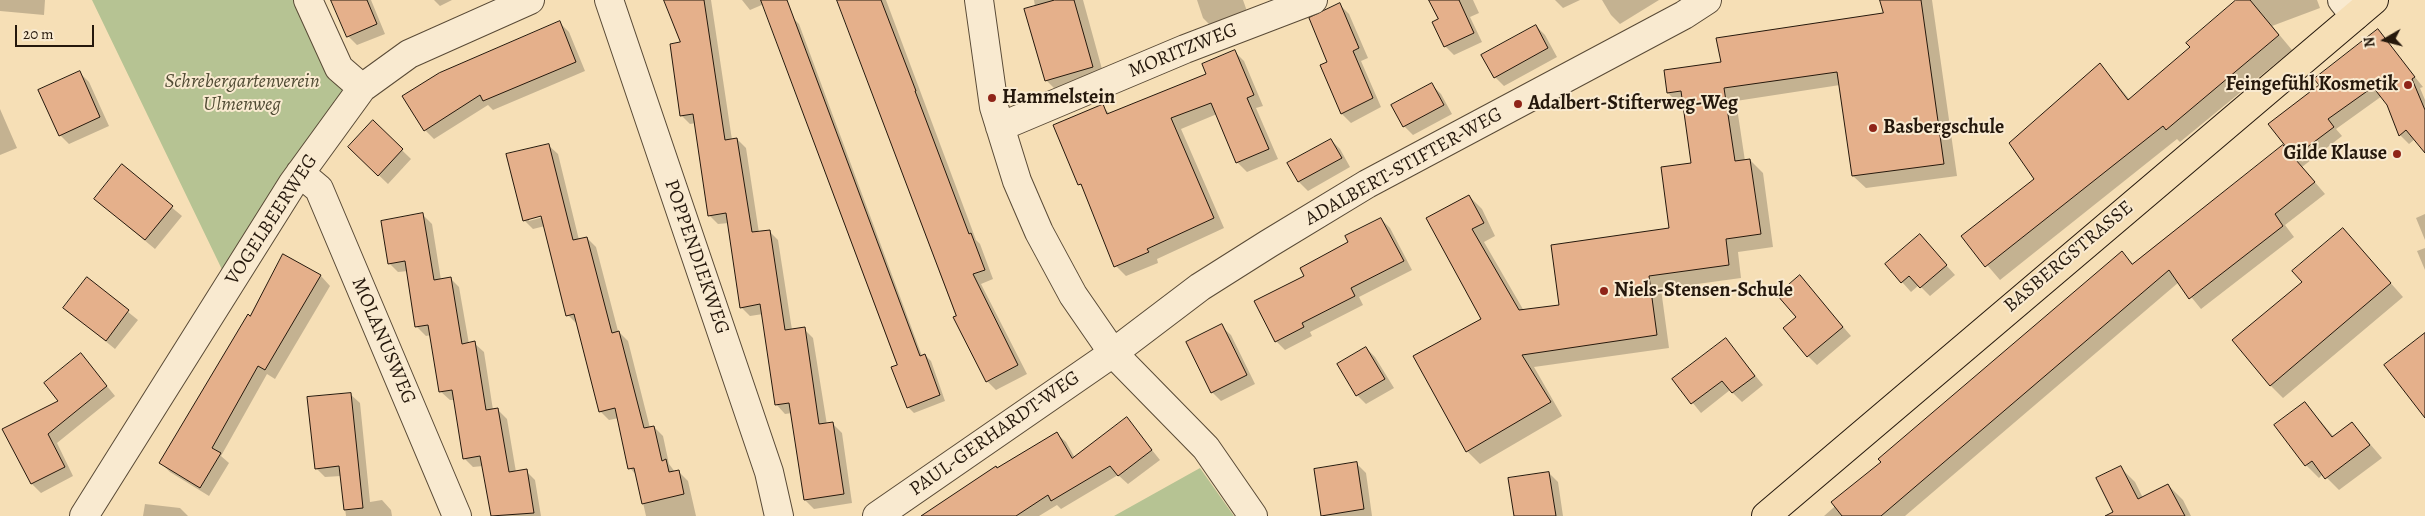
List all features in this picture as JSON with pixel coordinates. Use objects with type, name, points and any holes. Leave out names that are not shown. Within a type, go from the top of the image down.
[{"type":"main road","name":"BASBERGSTRASSE","points":[[1766,516],[2357,5]]},
{"type":"street","points":[[308,0],[339,68],[362,88]]},
{"type":"street","name":"VOGELBEERWEG","points":[[84,516],[300,173],[362,88],[409,54],[502,6],[530,0]]},
{"type":"street","name":"POPPENDIEKWEG","points":[[609,0],[769,472],[779,516]]},
{"type":"street","points":[[979,0],[992,98],[1017,181],[1039,232],[1073,295],[1113,353],[1206,448],[1253,516]]},
{"type":"street","name":"MORITZWEG","points":[[1000,127],[1185,49],[1313,0]]},
{"type":"street","name":"ADALBERT-STIFTER-WEG","points":[[1113,353],[1200,287],[1359,189],[1684,15],[1707,0]]},
{"type":"street","name":"MOLANUSWEG","points":[[300,173],[319,190],[457,516]]},
{"type":"street","name":"PAUL-GERHARDT-WEG","points":[[877,516],[1113,353]]},
{"type":"green space","name":"Schrebergartenverein Ulmenweg","points":[[92,0],[308,0],[362,88],[229,284]]},
{"type":"green space","points":[[1200,468],[1234,516],[1114,516]]},
{"type":"building","points":[[331,0],[367,0],[377,24],[347,37]]},
{"type":"building","points":[[664,0],[704,0],[725,140],[737,138],[752,232],[770,230],[785,330],[805,327],[819,424],[833,422],[844,494],[804,500],[789,403],[775,405],[760,304],[740,308],[726,213],[708,216],[693,114],[680,116],[670,44],[680,42]]},
{"type":"building","points":[[761,0],[787,0],[920,356],[925,354],[940,395],[907,408],[891,367],[897,365]]},
{"type":"building","points":[[837,0],[881,0],[969,234],[971,233],[985,270],[973,274],[1018,365],[986,382],[953,317],[956,316]]},
{"type":"building","points":[[1055,0],[1074,0],[1093,67],[1045,81],[1024,9]]},
{"type":"building","points":[[1429,0],[1459,0],[1474,33],[1444,47],[1432,22],[1438,19]]},
{"type":"building","points":[[1880,0],[1921,0],[1944,164],[1852,176],[1837,72],[1724,88],[1735,161],[1750,159],[1761,234],[1726,239],[1729,265],[1649,276],[1657,335],[1522,355],[1551,402],[1466,452],[1413,356],[1481,319],[1426,218],[1469,195],[1484,223],[1472,229],[1519,310],[1559,305],[1551,245],[1669,228],[1661,167],[1691,163],[1681,91],[1667,93],[1664,70],[1721,62],[1716,38],[1883,13]]},
{"type":"building","points":[[2236,0],[2250,0],[2279,35],[2166,130],[2163,126],[1985,267],[1961,236],[2034,179],[2009,143],[2100,63],[2128,100],[2190,47],[2186,43]]},
{"type":"building","points":[[1340,3],[1359,48],[1353,51],[1373,98],[1341,114],[1320,65],[1327,62],[1309,18]]},
{"type":"building","points":[[560,21],[576,62],[483,101],[480,95],[424,131],[402,96],[439,73]]},
{"type":"building","points":[[1536,25],[1548,48],[1494,78],[1481,55]]},
{"type":"building","points":[[2378,29],[2415,77],[2412,79],[2425,110],[2425,153],[2406,130],[2399,136],[2387,105],[2373,87],[2328,119],[2334,127],[2294,157],[2268,124],[2319,85],[2314,79]]},
{"type":"building","points":[[1235,50],[1254,95],[1247,98],[1269,149],[1236,163],[1211,103],[1171,118],[1214,218],[1147,249],[1149,252],[1114,267],[1081,184],[1078,185],[1053,125],[1103,104],[1107,114],[1206,74],[1202,64]]},
{"type":"building","points":[[80,71],[100,117],[59,136],[38,90]]},
{"type":"building","points":[[1432,83],[1444,105],[1403,127],[1391,105]]},
{"type":"building","points":[[373,120],[403,149],[378,176],[348,147]]},
{"type":"building","points":[[1331,139],[1342,158],[1298,182],[1287,163]]},
{"type":"building","points":[[549,144],[573,240],[587,237],[612,333],[619,331],[644,428],[654,426],[662,461],[666,459],[669,472],[679,470],[684,494],[642,504],[634,468],[628,469],[615,408],[599,412],[574,314],[566,316],[541,216],[523,221],[506,154]]},
{"type":"building","points":[[2283,145],[2315,182],[2275,214],[2283,226],[2189,299],[2169,270],[1881,516],[1842,516],[1831,502],[1881,462],[1878,459],[2122,251],[2132,264]]},
{"type":"building","points":[[122,164],[173,206],[145,240],[94,199]]},
{"type":"building","points":[[423,213],[434,280],[451,277],[462,344],[475,341],[486,410],[498,408],[509,472],[527,469],[534,513],[491,516],[480,456],[463,459],[452,390],[439,392],[428,325],[415,327],[405,261],[388,264],[381,221]]},
{"type":"building","points":[[1381,218],[1404,261],[1351,288],[1355,296],[1302,323],[1304,327],[1275,342],[1254,301],[1304,276],[1300,268],[1348,242],[1345,236]]},
{"type":"building","points":[[2343,228],[2391,283],[2270,386],[2232,340],[2302,282],[2292,271]]},
{"type":"building","points":[[1920,234],[1947,265],[1920,288],[1909,276],[1901,283],[1885,264]]},
{"type":"building","points":[[283,254],[321,275],[265,370],[258,366],[212,448],[221,453],[200,488],[159,463],[248,314],[250,316]]},
{"type":"building","points":[[1800,275],[1843,327],[1807,357],[1783,328],[1796,317],[1777,295]]},
{"type":"building","points":[[87,277],[129,310],[106,341],[63,308]]},
{"type":"building","points":[[1222,324],[1247,375],[1211,393],[1186,342]]},
{"type":"building","points":[[2425,333],[2425,418],[2384,365]]},
{"type":"building","points":[[1726,338],[1755,376],[1732,393],[1722,381],[1691,404],[1672,379]]},
{"type":"building","points":[[1366,347],[1385,379],[1356,396],[1337,364]]},
{"type":"building","points":[[81,353],[107,386],[48,434],[65,467],[31,484],[2,429],[58,401],[44,383]]},
{"type":"building","points":[[351,393],[363,508],[344,510],[339,466],[315,469],[307,397]]},
{"type":"building","points":[[2305,402],[2332,437],[2352,422],[2370,445],[2325,479],[2312,461],[2305,466],[2274,425]]},
{"type":"building","points":[[1127,417],[1152,450],[1118,476],[1110,466],[1051,501],[1048,495],[1016,516],[921,516],[996,466],[997,468],[1057,432],[1072,458]]},
{"type":"building","points":[[1357,462],[1364,509],[1321,516],[1314,469]]},
{"type":"building","points":[[2121,466],[2138,499],[2168,484],[2185,516],[2105,516],[2113,512],[2096,478]]},
{"type":"building","points":[[1549,472],[1556,516],[1514,516],[1508,478]]},
{"type":"place","name":"Feingefühl Kosmetik","points":[[2408,85]]},
{"type":"place","name":"Hammelstein","points":[[992,98]]},
{"type":"place","name":"Adalbert-Stifterweg-Weg","points":[[1518,104]]},
{"type":"place","name":"Basbergschule","points":[[1873,128]]},
{"type":"place","name":"Gilde Klause","points":[[2397,154]]},
{"type":"place","name":"Niels-Stensen-Schule","points":[[1604,291]]}]
